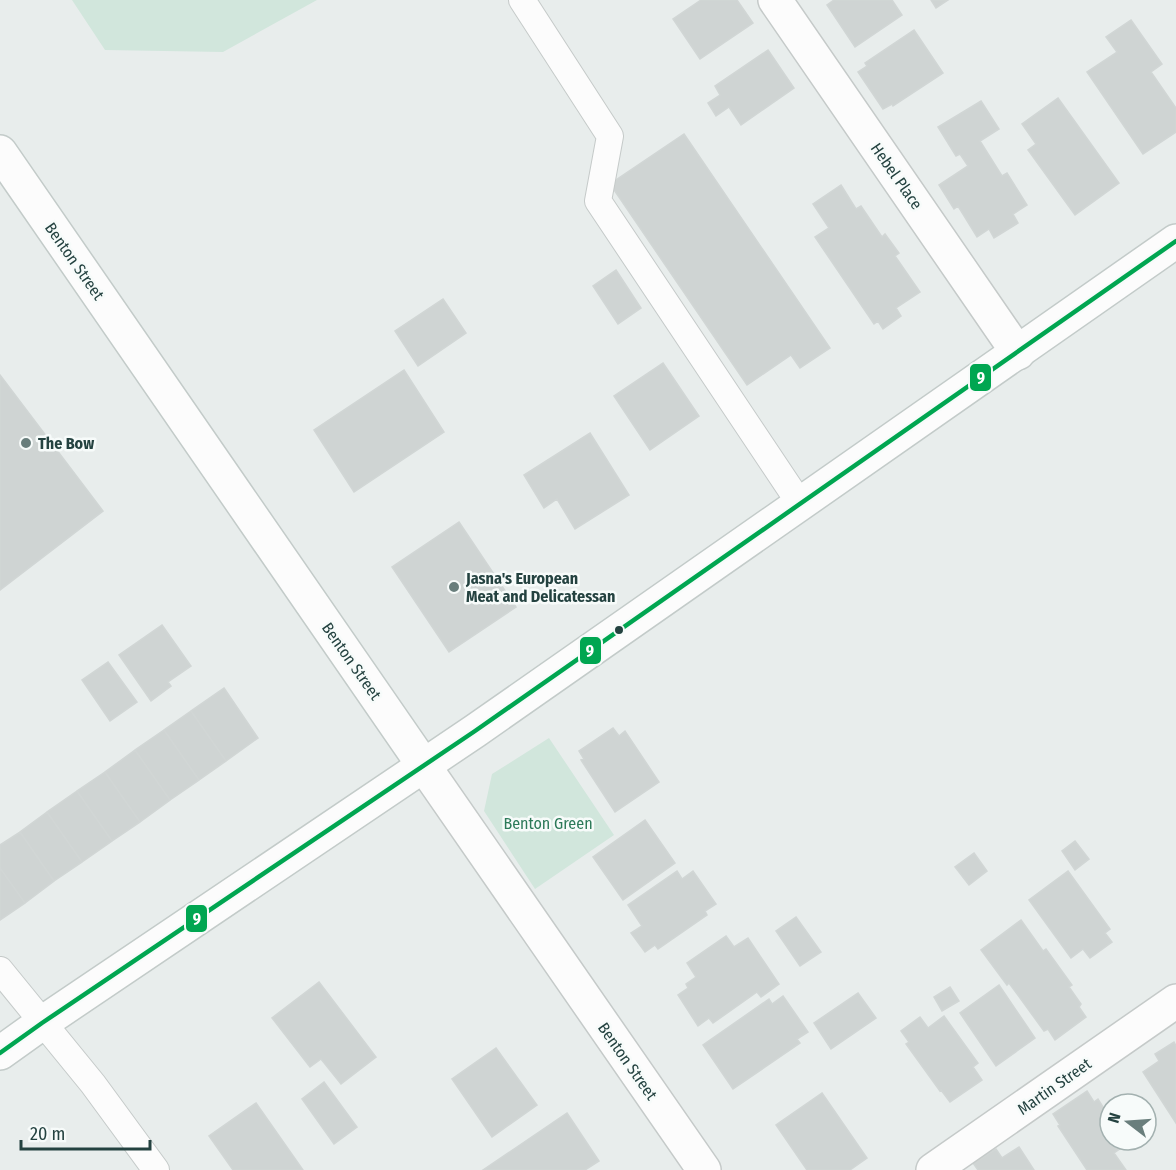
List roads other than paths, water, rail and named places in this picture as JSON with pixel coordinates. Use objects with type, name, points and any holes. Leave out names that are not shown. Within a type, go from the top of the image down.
[{"type":"main road","name":"Hebel Place","points":[[775,0],[1018,352]]},
{"type":"main road","name":"Benton Street","points":[[0,152],[704,1170]]},
{"type":"main road","points":[[0,1053],[424,766],[801,506],[1176,241]]},
{"type":"main road","name":"Martin Street","points":[[933,1170],[1176,1001]]},
{"type":"lane","points":[[522,0],[610,136],[598,201],[801,506]]},
{"type":"lane","points":[[0,970],[93,1084],[156,1170]]},
{"type":"place","name":"The Bow","points":[[26,443]]},
{"type":"place","name":"Jasna's European Meat and Delicatessan","points":[[454,587]]},
{"type":"park label","name":"Benton Green","points":[[548,823]]}]
